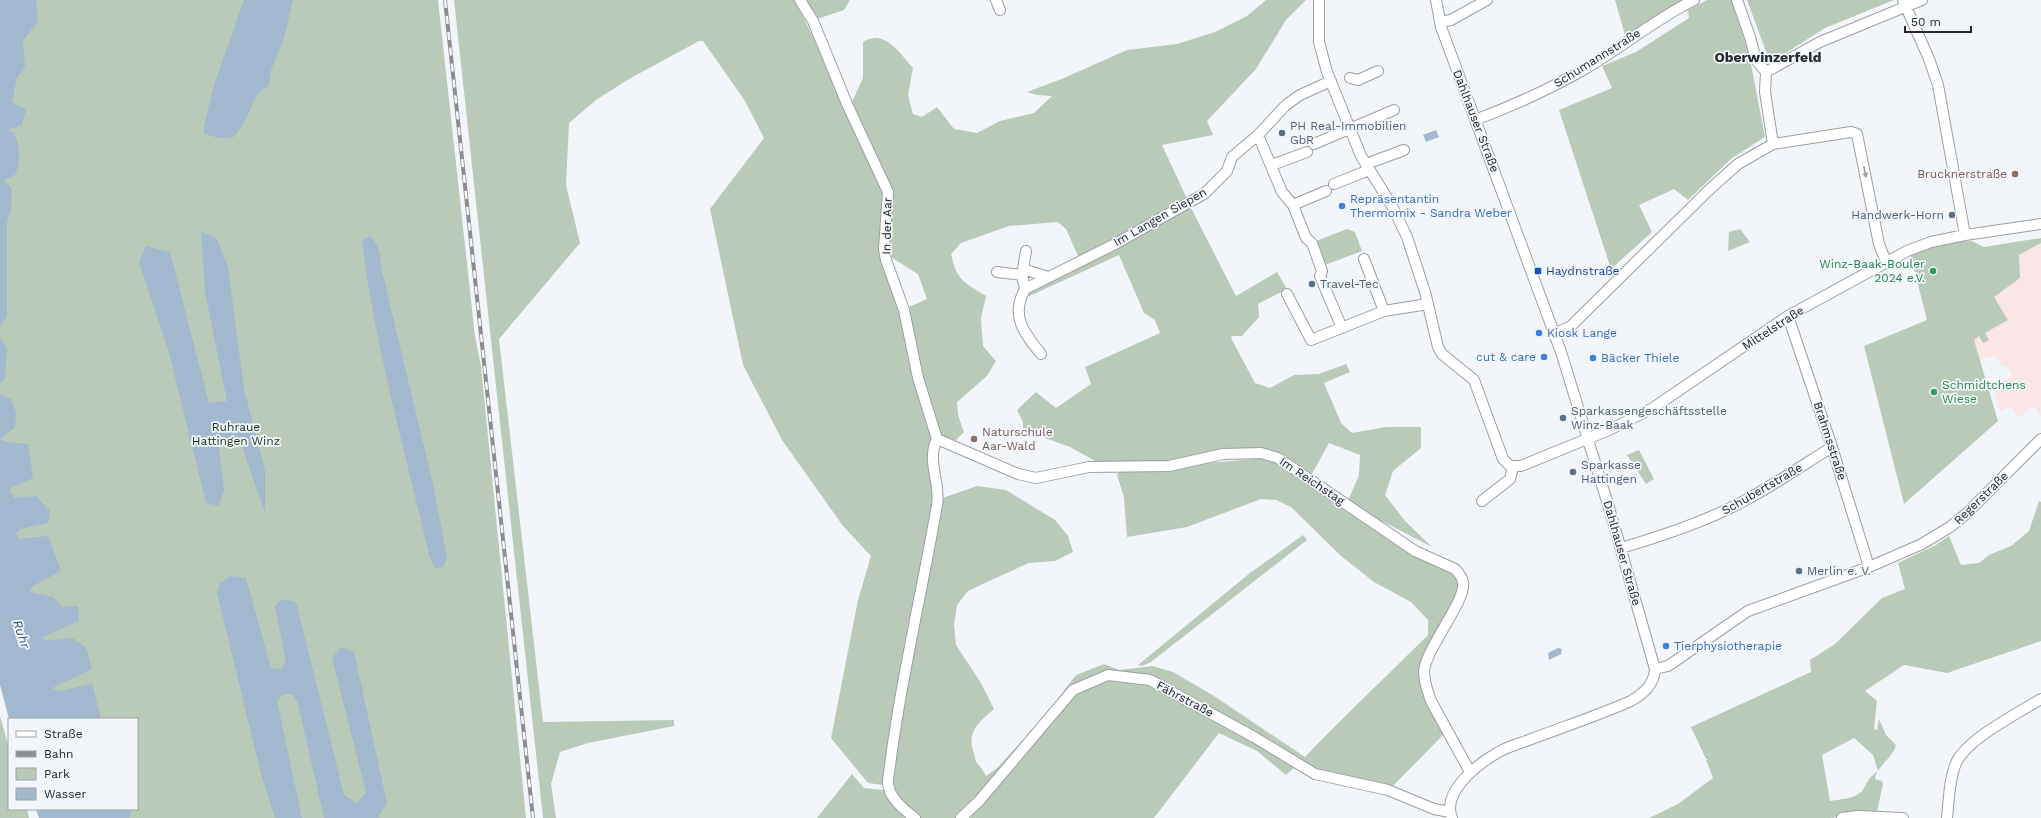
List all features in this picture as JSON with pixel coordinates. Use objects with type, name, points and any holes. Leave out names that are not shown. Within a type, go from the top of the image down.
[{"type":"street","name":"In der Aar","points":[[800,0],[814,21],[847,104],[888,192],[884,249],[886,260],[904,310],[918,378],[937,439]]},
{"type":"street","points":[[1319,0],[1319,42],[1331,81],[1349,128],[1368,167],[1394,211],[1404,232],[1419,271],[1438,347],[1442,354],[1471,376],[1474,380],[1502,459],[1507,465],[1513,467],[1510,479],[1482,501]]},
{"type":"street","name":"Dahlhauser Straße","points":[[1436,0],[1440,22],[1475,120],[1555,333],[1621,548],[1655,669]]},
{"type":"street","points":[[1440,22],[1451,20],[1487,0]]},
{"type":"street","name":"Schumannstraße","points":[[1475,120],[1534,96],[1562,81],[1605,56],[1657,20],[1694,0]]},
{"type":"street","points":[[1737,0],[1750,37],[1756,60],[1766,72],[1764,92],[1773,144]]},
{"type":"street","points":[[1766,72],[1820,42],[1905,3],[1922,0]]},
{"type":"street","points":[[1905,3],[1929,59],[1939,89],[1965,234]]},
{"type":"street","points":[[1350,78],[1358,80],[1378,71]]},
{"type":"street","name":"Im Langen Siepen","points":[[1025,289],[1116,244],[1204,194],[1227,171],[1232,157],[1258,135],[1286,105],[1322,84],[1331,81]]},
{"type":"street","points":[[1314,144],[1394,110]]},
{"type":"street","points":[[1555,333],[1570,327],[1733,168],[1773,144],[1851,132],[1857,134],[1879,244],[1886,262]]},
{"type":"street","points":[[1258,135],[1272,165],[1282,192],[1293,205],[1306,238],[1312,243],[1322,271],[1320,276],[1342,328]]},
{"type":"street","points":[[1334,184],[1404,150]]},
{"type":"street","points":[[1272,165],[1306,152]]},
{"type":"street","points":[[1293,205],[1326,191]]},
{"type":"street","name":"Mittelstraße","points":[[1513,467],[1521,466],[1609,430],[1660,404],[1788,316],[1886,262],[1930,242],[2000,227],[2041,224]]},
{"type":"street","points":[[1026,251],[1022,272],[1025,289],[1020,297],[1020,321],[1023,332],[1041,354]]},
{"type":"street","points":[[1364,259],[1384,311]]},
{"type":"street","points":[[997,272],[1022,272],[1048,277]]},
{"type":"street","points":[[1287,294],[1311,340],[1384,311],[1428,304]]},
{"type":"street","name":"Brahmsstraße","points":[[1788,316],[1832,447],[1869,567]]},
{"type":"street","name":"Im Reichstag","points":[[937,439],[1018,474],[1036,478],[1089,467],[1169,466],[1235,453],[1261,453],[1278,458],[1415,551],[1451,567],[1459,573],[1463,582],[1461,595],[1432,652],[1424,672],[1431,702],[1470,772]]},
{"type":"street","points":[[915,818],[892,796],[888,789],[888,781],[916,608],[937,503],[932,453],[937,439]]},
{"type":"street","name":"Regerstraße","points":[[1655,669],[1668,666],[1738,616],[1748,611],[1912,550],[1950,528],[2041,439]]},
{"type":"street","name":"Schubertstraße","points":[[1621,548],[1664,535],[1720,513],[1763,490],[1832,447]]},
{"type":"street","points":[[1451,815],[1454,794],[1470,772],[1504,749],[1631,701],[1643,693],[1651,684],[1655,669]]},
{"type":"street","name":"Fährstraße","points":[[961,818],[979,801],[1073,690],[1108,675],[1150,680],[1254,737],[1315,774],[1388,790],[1451,815]]},
{"type":"street","points":[[1947,818],[1953,771],[1965,750],[1975,741],[2041,699]]},
{"type":"street","points":[[1842,818],[1857,816],[1903,818]]},
{"type":"shaded area","points":[[2041,243],[2041,417],[2034,406],[2018,418],[2010,406],[2001,412],[1993,389],[2012,375],[2006,366],[2003,367],[1995,356],[1980,360],[1974,340],[1979,336],[1993,297],[2020,278],[2019,255]]},
{"type":"green space","name":"Ruhraue Hattingen Winz","points":[[21,0],[438,0],[475,336],[481,366],[526,818],[88,818],[86,810],[138,810],[138,718],[62,718],[13,528],[0,451],[0,155]]},
{"type":"green space","points":[[454,0],[795,0],[886,188],[882,254],[902,306],[931,431],[934,501],[977,486],[1006,490],[1055,520],[1068,536],[1073,552],[1055,561],[1029,563],[998,577],[968,591],[957,605],[954,625],[956,645],[981,683],[994,709],[983,718],[975,728],[972,740],[976,761],[986,776],[997,768],[1044,717],[1076,675],[1104,664],[1119,670],[1153,666],[1173,672],[1214,696],[1305,757],[1428,635],[1428,620],[1411,602],[1374,582],[1341,556],[1291,507],[1276,500],[1261,499],[1187,527],[1127,537],[1124,497],[1117,475],[1120,470],[1267,458],[1467,581],[1423,663],[1444,734],[1392,787],[1306,769],[1150,679],[1108,674],[1072,689],[961,818],[817,818],[852,774],[864,788],[883,790],[883,785],[868,783],[831,738],[858,600],[871,556],[843,526],[782,440],[743,365],[710,209],[764,138],[745,101],[703,41],[699,41],[629,79],[596,100],[569,123],[566,185],[580,243],[499,339],[543,722],[674,720],[674,726],[588,743],[560,752],[551,784],[556,818],[543,818]]},
{"type":"green space","points":[[805,0],[850,0],[844,10],[814,20]]},
{"type":"green space","points":[[1266,0],[1306,0],[1286,20],[1256,69],[1207,121],[1213,135],[1162,145],[1188,201],[1079,258],[1066,229],[1058,222],[1009,226],[961,243],[951,254],[953,263],[962,280],[986,296],[981,318],[983,346],[996,361],[987,376],[957,402],[958,415],[964,432],[956,440],[949,442],[940,437],[919,376],[909,307],[927,299],[918,274],[889,256],[890,187],[851,104],[863,78],[863,42],[871,38],[885,40],[897,49],[913,68],[908,95],[913,114],[922,117],[937,107],[954,129],[977,133],[1000,121],[1034,113],[1052,96],[1037,95],[1027,92],[1064,78],[1127,50],[1177,44],[1215,32],[1247,16]]},
{"type":"green space","points":[[1615,0],[1684,0],[1625,35]]},
{"type":"green space","points":[[1707,0],[1732,0],[1749,54],[1765,137],[1732,158],[1688,200],[1674,189],[1639,205],[1652,232],[1611,269],[1559,110],[1612,88],[1602,66],[1636,52],[1689,18],[1688,10]]},
{"type":"green space","points":[[1747,0],[1894,0],[1825,28],[1775,60],[1768,57]]},
{"type":"green space","points":[[1190,206],[1236,296],[1277,272],[1287,289],[1258,304],[1259,317],[1242,336],[1232,336],[1231,338],[1255,383],[1270,388],[1294,375],[1319,374],[1346,364],[1350,372],[1324,383],[1341,423],[1352,433],[1386,427],[1421,427],[1421,448],[1393,471],[1385,495],[1405,521],[1432,547],[1347,503],[1359,475],[1360,455],[1329,443],[1312,474],[1270,450],[1168,461],[1125,463],[1097,462],[1070,447],[1023,430],[1023,422],[1017,410],[1036,392],[1056,408],[1091,384],[1085,367],[1160,333],[1155,320],[1144,313],[1119,255],[1023,299],[1026,293]]},
{"type":"green space","points":[[1347,229],[1355,232],[1362,251],[1325,265],[1320,248],[1316,241]]},
{"type":"green space","points":[[1740,229],[1750,242],[1728,251],[1729,232]]},
{"type":"green space","points":[[2041,238],[2041,243],[2019,255],[2020,278],[1994,297],[2008,320],[1985,333],[1989,340],[1983,343],[1979,336],[1974,340],[1998,421],[1904,504],[1864,346],[1927,320],[1910,254],[1948,242],[1972,241],[1984,247]]},
{"type":"green space","points":[[1639,450],[1654,479],[1646,484],[1627,455]]},
{"type":"green space","points":[[2039,501],[2041,502],[2041,641],[1947,673],[1904,665],[1865,691],[1877,701],[1874,729],[1877,730],[1879,719],[1886,735],[1896,745],[1892,754],[1881,766],[1876,775],[1875,779],[1882,781],[1883,784],[1876,816],[1858,814],[1830,818],[1649,818],[1678,804],[1713,778],[1706,760],[1709,760],[1706,759],[1691,727],[1811,672],[1810,660],[1835,644],[1882,598],[1905,589],[1898,563],[1936,545],[1949,536],[1961,565],[1979,563],[1989,555],[2011,546],[2029,531]],"holes":[[[1854,738],[1873,755],[1878,771],[1871,776],[1864,788],[1858,794],[1849,798],[1830,801],[1822,755]]]},
{"type":"green space","points":[[1303,535],[1307,540],[1151,662],[1142,666],[1138,665],[1250,573]]},
{"type":"green space","points":[[1108,676],[1150,682],[1297,765],[1286,775],[1257,751],[1219,733],[1154,818],[970,818],[1074,691]]},
{"type":"green space","points":[[0,716],[8,744],[8,810],[27,810],[29,818],[0,818]]},
{"type":"water","points":[[0,0],[36,0],[38,21],[23,41],[25,68],[17,77],[12,102],[26,110],[22,125],[7,130],[15,133],[19,149],[19,164],[15,175],[4,180],[12,189],[11,209],[7,223],[7,316],[0,326]]},
{"type":"water","points":[[244,0],[293,0],[284,38],[271,70],[269,86],[260,91],[246,120],[234,137],[219,138],[204,134],[204,126],[214,85]]},
{"type":"water","points":[[1436,130],[1439,137],[1426,142],[1423,135]]},
{"type":"water","points":[[201,231],[217,239],[228,267],[244,389],[265,470],[265,513],[239,438],[219,447],[224,490],[219,506],[206,503],[169,353],[139,262],[146,246],[170,252],[209,403],[227,401],[205,292]]},
{"type":"water","points":[[369,236],[378,247],[382,271],[433,484],[447,558],[443,567],[435,569],[429,555],[391,399],[375,320],[362,241]]},
{"type":"water","points":[[0,339],[7,348],[5,379],[0,384]]},
{"type":"water","points":[[0,395],[11,399],[16,412],[15,427],[0,439]]},
{"type":"water","name":"Ruhr","points":[[0,439],[6,442],[28,444],[33,478],[12,487],[9,491],[15,498],[36,496],[50,511],[48,523],[21,529],[16,534],[19,539],[48,536],[61,571],[33,586],[30,592],[53,597],[62,607],[78,606],[79,621],[43,637],[46,641],[72,638],[86,647],[92,669],[53,688],[59,691],[92,684],[101,718],[9,718],[0,685]]},
{"type":"water","points":[[230,576],[246,578],[271,668],[281,669],[286,662],[275,606],[283,599],[296,602],[344,795],[357,803],[366,792],[332,658],[341,647],[354,652],[387,803],[378,817],[380,818],[324,818],[298,704],[293,694],[284,694],[277,701],[302,818],[275,818],[261,774],[217,593],[220,583]]},
{"type":"water","points":[[1558,648],[1562,649],[1561,654],[1549,660],[1548,653]]},
{"type":"water","points":[[36,810],[132,810],[129,818],[39,818]]},
{"type":"railway","points":[[445,0],[533,818]]},
{"type":"place","name":"PH Real-Immobilien GbR","points":[[1282,133]]},
{"type":"place","name":"Brucknerstraße","points":[[2015,174]]},
{"type":"place","name":"Repräsentantin Thermomix - Sandra Weber","points":[[1342,206]]},
{"type":"place","name":"Handwerk-Horn","points":[[1952,215]]},
{"type":"place","name":"Haydnstraße","points":[[1538,271]]},
{"type":"place","name":"Winz-Baak-Bouler 2024 e.V.","points":[[1933,271]]},
{"type":"place","name":"Travel-Tec","points":[[1312,284]]},
{"type":"place","name":"Kiosk Lange","points":[[1539,333]]},
{"type":"place","name":"cut & care","points":[[1544,357]]},
{"type":"place","name":"Bäcker Thiele","points":[[1593,358]]},
{"type":"place","name":"Schmidtchens Wiese","points":[[1934,392]]},
{"type":"place","name":"Sparkassengeschäftsstelle Winz-Baak","points":[[1563,418]]},
{"type":"place","name":"Naturschule Aar-Wald","points":[[974,439]]},
{"type":"place","name":"Sparkasse Hattingen","points":[[1573,472]]},
{"type":"place","name":"Merlin e. V.","points":[[1799,571]]},
{"type":"place","name":"Tierphysiotherapie","points":[[1666,646]]},
{"type":"district","name":"Oberwinzerfeld","points":[[1768,57]]}]
